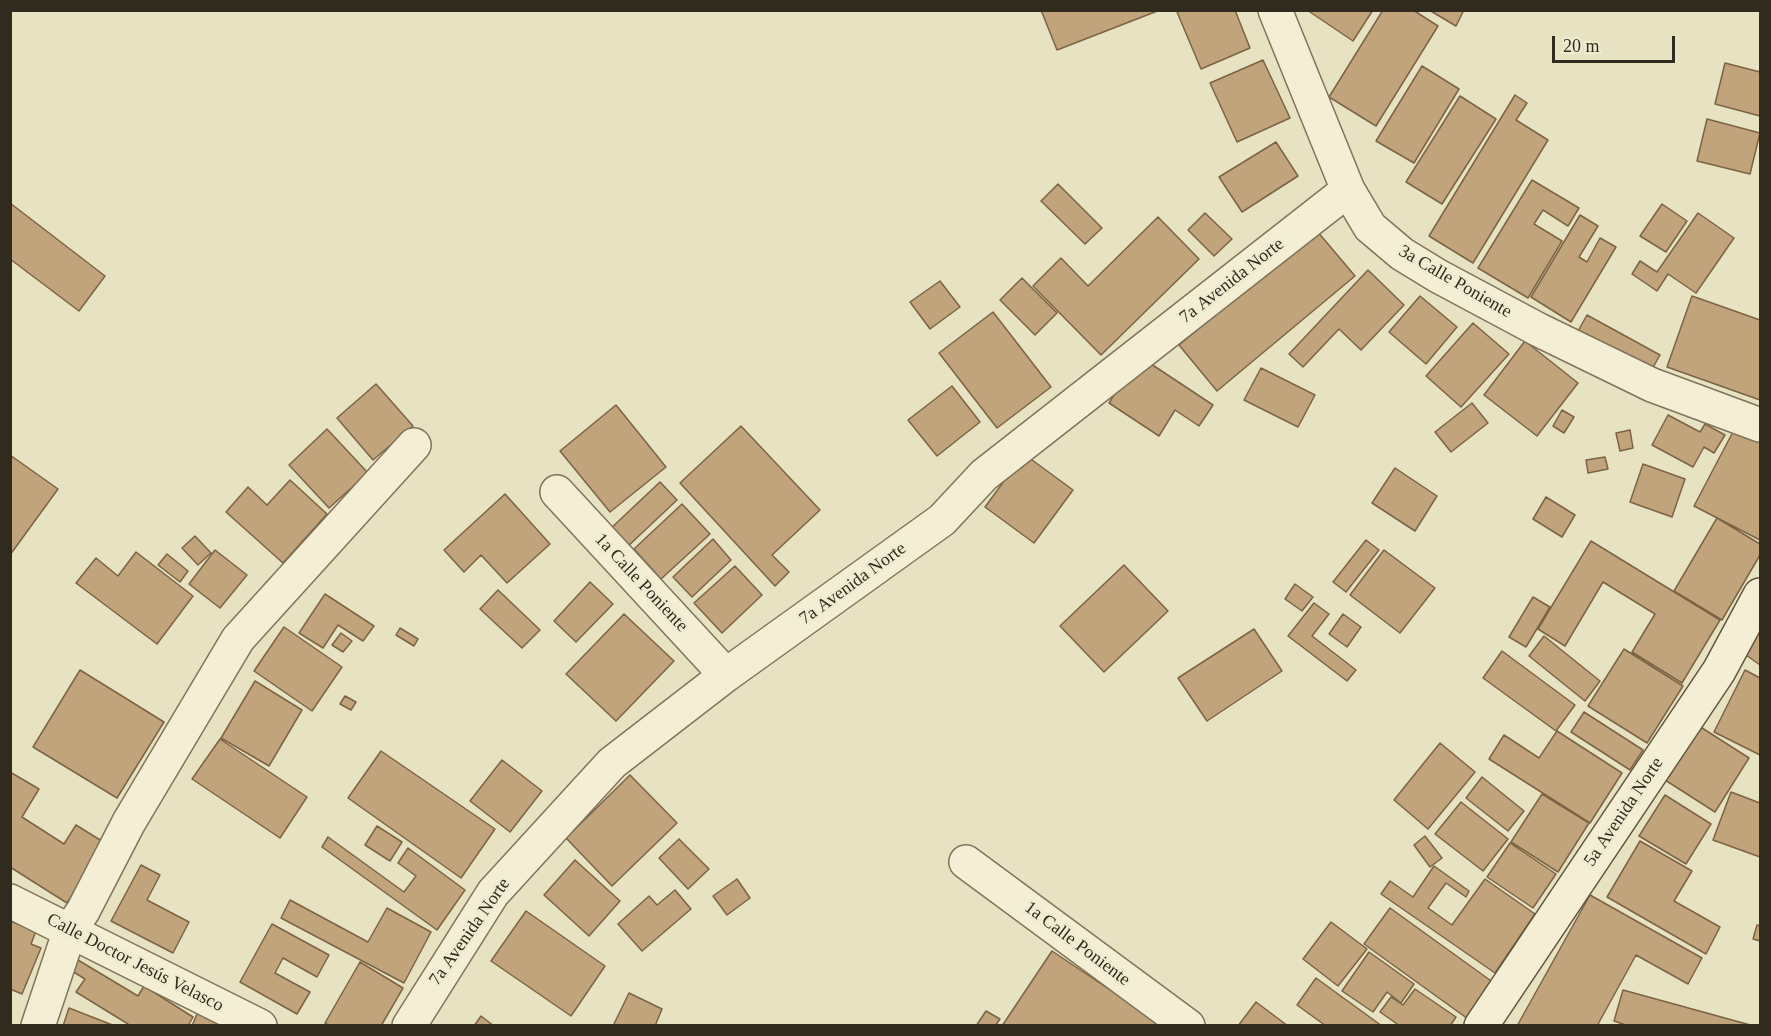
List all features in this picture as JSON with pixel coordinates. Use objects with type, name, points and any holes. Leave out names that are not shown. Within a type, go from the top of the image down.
[{"type":"street","name":"3a Calle Poniente","points":[[1275,10],[1348,190],[1370,227],[1402,254],[1438,276],[1539,330],[1652,385],[1761,425]]},
{"type":"street","name":"7a Avenida Norte","points":[[409,1026],[493,893],[612,763],[726,675],[942,520],[984,475],[1348,190]]},
{"type":"street","points":[[38,1026],[70,930],[83,911],[129,822],[238,639],[414,445]]},
{"type":"street","name":"1a Calle Poniente","points":[[557,492],[726,675]]},
{"type":"street","name":"5a Avenida Norte","points":[[1481,1026],[1719,671],[1761,595]]},
{"type":"street","name":"1a Calle Poniente","points":[[966,862],[1188,1026]]},
{"type":"street","name":"Calle Doctor Jesús Velasco","points":[[10,901],[260,1026]]},
{"type":"building","points":[[1041,10],[1160,10],[1057,50]]},
{"type":"building","points":[[1182,10],[1235,10],[1250,48],[1201,69],[1177,12]]},
{"type":"building","points":[[1307,10],[1373,10],[1353,41]]},
{"type":"building","points":[[1383,10],[1413,10],[1438,26],[1376,126],[1329,97]]},
{"type":"building","points":[[1429,10],[1464,10],[1456,26]]},
{"type":"building","points":[[1263,60],[1290,118],[1237,142],[1210,83]]},
{"type":"building","points":[[1725,63],[1760,72],[1760,116],[1715,104]]},
{"type":"building","points":[[1422,66],[1459,89],[1414,163],[1376,141]]},
{"type":"building","points":[[1515,95],[1527,103],[1516,120],[1548,140],[1473,263],[1429,236]]},
{"type":"building","points":[[1460,96],[1496,119],[1442,204],[1406,182]]},
{"type":"building","points":[[1707,119],[1760,133],[1750,174],[1697,161]]},
{"type":"building","points":[[1276,142],[1298,176],[1242,212],[1219,177]]},
{"type":"building","points":[[1532,180],[1579,208],[1568,226],[1543,210],[1534,224],[1562,241],[1528,298],[1478,268]]},
{"type":"building","points":[[1058,184],[1102,228],[1085,244],[1041,201]]},
{"type":"building","points":[[10,203],[105,276],[79,311],[10,259]]},
{"type":"building","points":[[1662,204],[1687,221],[1666,252],[1640,236]]},
{"type":"building","points":[[1205,213],[1232,239],[1214,256],[1188,230]]},
{"type":"building","points":[[1698,213],[1734,238],[1696,293],[1668,274],[1657,291],[1632,274],[1640,261],[1657,272]]},
{"type":"building","points":[[1580,215],[1598,226],[1579,257],[1587,262],[1600,238],[1616,247],[1571,322],[1531,297]]},
{"type":"building","points":[[1158,217],[1199,259],[1101,355],[1033,286],[1061,258],[1088,286]]},
{"type":"building","points":[[1317,231],[1355,276],[1217,391],[1179,345]]},
{"type":"building","points":[[1368,270],[1404,305],[1361,350],[1339,329],[1303,367],[1289,354]]},
{"type":"building","points":[[1022,278],[1057,313],[1035,335],[1000,300]]},
{"type":"building","points":[[940,281],[960,307],[930,329],[910,302]]},
{"type":"building","points":[[1420,296],[1457,327],[1426,364],[1389,332]]},
{"type":"building","points":[[1692,296],[1760,320],[1760,400],[1667,367]]},
{"type":"building","points":[[993,312],[1051,387],[997,428],[939,353]]},
{"type":"building","points":[[1587,315],[1660,355],[1651,371],[1578,331]]},
{"type":"building","points":[[1473,323],[1509,354],[1461,407],[1426,376]]},
{"type":"building","points":[[1525,341],[1578,383],[1537,436],[1484,395]]},
{"type":"building","points":[[1139,356],[1213,405],[1199,426],[1175,410],[1159,436],[1109,403]]},
{"type":"building","points":[[1261,368],[1315,395],[1298,427],[1244,400]]},
{"type":"building","points":[[376,384],[413,426],[373,460],[337,418]]},
{"type":"building","points":[[952,386],[980,422],[937,456],[908,420]]},
{"type":"building","points":[[1472,403],[1488,423],[1451,452],[1435,432]]},
{"type":"building","points":[[616,405],[666,467],[610,512],[560,451]]},
{"type":"building","points":[[1562,410],[1574,417],[1564,433],[1553,426]]},
{"type":"building","points":[[1668,415],[1700,432],[1705,424],[1725,435],[1714,453],[1704,447],[1693,467],[1652,445]]},
{"type":"building","points":[[741,426],[820,510],[772,555],[789,572],[775,586],[680,483]]},
{"type":"building","points":[[1735,428],[1760,442],[1760,540],[1694,506]]},
{"type":"building","points":[[327,429],[368,473],[329,508],[289,465]]},
{"type":"building","points":[[1630,430],[1633,448],[1620,451],[1616,433]]},
{"type":"building","points":[[1024,454],[1073,490],[1034,543],[985,507]]},
{"type":"building","points":[[10,455],[58,489],[10,555]]},
{"type":"building","points":[[1605,457],[1608,469],[1588,473],[1586,460]]},
{"type":"building","points":[[1643,464],[1685,479],[1672,517],[1630,502]]},
{"type":"building","points":[[1395,468],[1437,496],[1415,531],[1372,503]]},
{"type":"building","points":[[290,480],[327,514],[283,563],[226,512],[248,487],[267,505]]},
{"type":"building","points":[[660,482],[677,500],[625,549],[608,531]]},
{"type":"building","points":[[505,494],[550,544],[507,583],[481,555],[464,572],[444,550]]},
{"type":"building","points":[[1546,497],[1575,515],[1562,537],[1533,519]]},
{"type":"building","points":[[682,504],[710,534],[661,579],[634,549]]},
{"type":"building","points":[[1717,518],[1760,544],[1760,555],[1722,620],[1674,591]]},
{"type":"building","points":[[195,536],[211,553],[198,565],[182,548]]},
{"type":"building","points":[[713,539],[731,560],[692,597],[673,577]]},
{"type":"building","points":[[1366,540],[1379,550],[1346,592],[1333,582]]},
{"type":"building","points":[[1591,541],[1720,620],[1682,683],[1632,652],[1655,614],[1603,582],[1565,646],[1538,629]]},
{"type":"building","points":[[215,550],[247,575],[220,608],[189,584]]},
{"type":"building","points":[[1384,550],[1435,588],[1400,633],[1350,595]]},
{"type":"building","points":[[136,552],[193,596],[157,644],[76,583],[96,558],[118,576]]},
{"type":"building","points":[[167,554],[188,571],[180,582],[158,565]]},
{"type":"building","points":[[1124,565],[1168,611],[1104,672],[1060,626]]},
{"type":"building","points":[[735,566],[762,595],[722,633],[694,603]]},
{"type":"building","points":[[590,582],[613,604],[576,642],[554,621]]},
{"type":"building","points":[[1295,584],[1313,597],[1302,611],[1285,599]]},
{"type":"building","points":[[498,590],[540,630],[522,648],[480,609]]},
{"type":"building","points":[[325,594],[374,626],[363,641],[338,625],[323,648],[299,633]]},
{"type":"building","points":[[1533,597],[1550,607],[1526,647],[1509,637]]},
{"type":"building","points":[[1314,603],[1329,614],[1312,636],[1356,670],[1347,681],[1288,636]]},
{"type":"building","points":[[624,614],[674,661],[616,721],[566,674]]},
{"type":"building","points":[[1343,614],[1361,627],[1347,647],[1329,634]]},
{"type":"building","points":[[1760,625],[1760,665],[1743,653]]},
{"type":"building","points":[[284,627],[342,667],[312,711],[254,671]]},
{"type":"building","points":[[400,628],[418,639],[414,646],[396,635]]},
{"type":"building","points":[[1254,629],[1282,671],[1207,721],[1178,678]]},
{"type":"building","points":[[341,633],[352,641],[343,652],[332,645]]},
{"type":"building","points":[[1544,636],[1600,681],[1585,701],[1529,656]]},
{"type":"building","points":[[1624,649],[1683,686],[1647,743],[1588,706]]},
{"type":"building","points":[[1502,651],[1575,705],[1556,731],[1483,678]]},
{"type":"building","points":[[80,670],[164,722],[117,798],[33,747]]},
{"type":"building","points":[[1745,670],[1760,678],[1760,755],[1714,732]]},
{"type":"building","points":[[255,681],[302,710],[269,766],[221,738]]},
{"type":"building","points":[[345,696],[356,702],[351,710],[340,704]]},
{"type":"building","points":[[1584,712],[1643,750],[1630,770],[1571,732]]},
{"type":"building","points":[[1699,726],[1749,758],[1715,812],[1665,780]]},
{"type":"building","points":[[1557,731],[1622,773],[1590,823],[1489,759],[1504,735],[1539,758]]},
{"type":"building","points":[[220,739],[307,797],[280,838],[192,779]]},
{"type":"building","points":[[1440,743],[1475,772],[1428,829],[1394,800]]},
{"type":"building","points":[[381,751],[495,829],[461,878],[348,798]]},
{"type":"building","points":[[502,760],[542,791],[510,832],[470,801]]},
{"type":"building","points":[[10,772],[39,789],[22,817],[64,844],[76,825],[105,843],[67,903],[10,867]]},
{"type":"building","points":[[630,775],[677,823],[612,886],[566,838]]},
{"type":"building","points":[[1482,777],[1524,811],[1508,831],[1466,798]]},
{"type":"building","points":[[1731,792],[1760,803],[1760,857],[1713,840]]},
{"type":"building","points":[[1542,794],[1589,823],[1558,872],[1511,842]]},
{"type":"building","points":[[1665,795],[1711,824],[1686,864],[1639,836]]},
{"type":"building","points":[[1461,802],[1508,839],[1483,871],[1435,834]]},
{"type":"building","points":[[377,826],[402,842],[390,861],[365,845]]},
{"type":"building","points":[[1425,836],[1442,858],[1430,867],[1414,845]]},
{"type":"building","points":[[328,837],[404,892],[416,876],[398,863],[408,848],[465,890],[437,930],[322,847]]},
{"type":"building","points":[[679,839],[709,869],[688,889],[659,858]]},
{"type":"building","points":[[1640,841],[1692,871],[1674,901],[1720,927],[1706,954],[1607,897]]},
{"type":"building","points":[[1510,843],[1556,874],[1533,908],[1487,877]]},
{"type":"building","points":[[575,860],[620,901],[589,936],[544,895]]},
{"type":"building","points":[[141,865],[160,875],[147,900],[189,922],[173,953],[111,921]]},
{"type":"building","points":[[1434,866],[1469,891],[1466,897],[1446,883],[1428,908],[1452,925],[1485,879],[1535,914],[1495,973],[1381,894],[1390,881],[1413,897]]},
{"type":"building","points":[[737,879],[750,898],[727,915],[713,896]]},
{"type":"building","points":[[675,890],[691,909],[642,951],[618,924],[649,896],[657,905]]},
{"type":"building","points":[[1590,895],[1702,958],[1688,984],[1636,955],[1597,1026],[1517,1026]]},
{"type":"building","points":[[290,900],[368,942],[387,908],[431,932],[404,983],[281,918]]},
{"type":"building","points":[[1390,908],[1494,983],[1468,1019],[1364,944]]},
{"type":"building","points":[[526,911],[605,966],[571,1016],[491,961]]},
{"type":"building","points":[[10,921],[36,931],[31,944],[41,948],[22,994],[10,989]]},
{"type":"building","points":[[1331,922],[1367,949],[1338,986],[1303,959]]},
{"type":"building","points":[[272,924],[329,955],[317,977],[283,958],[275,973],[310,992],[297,1014],[240,982]]},
{"type":"building","points":[[1757,925],[1760,926],[1760,941],[1753,939]]},
{"type":"building","points":[[1052,951],[1164,1026],[1002,1026]]},
{"type":"building","points":[[1369,952],[1414,984],[1401,1003],[1387,992],[1373,1012],[1342,991]]},
{"type":"building","points":[[78,960],[138,996],[144,986],[193,1017],[188,1026],[127,1026],[128,1024],[76,992],[85,979],[72,971]]},
{"type":"building","points":[[360,962],[403,988],[381,1026],[330,1026],[325,1023]]},
{"type":"building","points":[[1316,978],[1382,1026],[1326,1026],[1297,1005]]},
{"type":"building","points":[[1415,989],[1456,1017],[1450,1026],[1400,1026],[1380,1012],[1391,997],[1403,1005]]},
{"type":"building","points":[[1623,990],[1754,1026],[1629,1026],[1614,1021]]},
{"type":"building","points":[[629,993],[662,1009],[655,1026],[613,1026]]},
{"type":"building","points":[[1256,1002],[1288,1026],[1238,1026]]},
{"type":"building","points":[[69,1008],[115,1026],[63,1026]]},
{"type":"building","points":[[199,1009],[234,1026],[192,1026]]},
{"type":"building","points":[[986,1011],[1000,1019],[995,1026],[976,1026]]},
{"type":"building","points":[[481,1016],[494,1026],[474,1026]]}]
